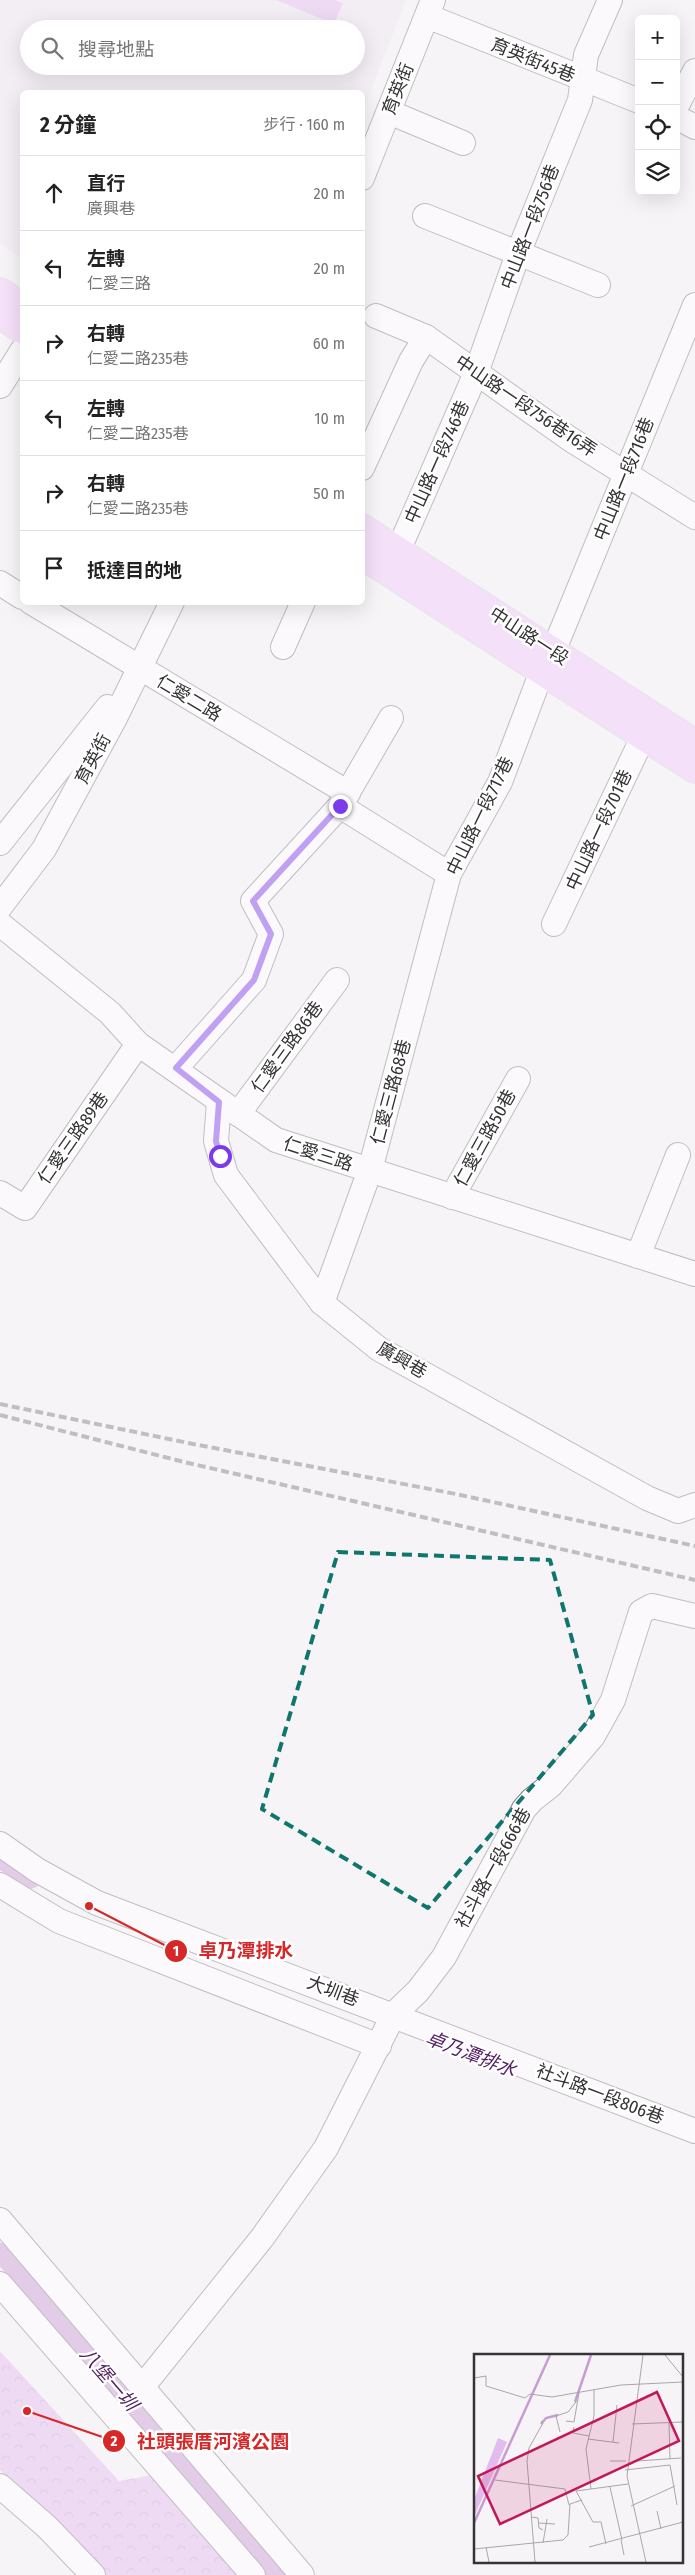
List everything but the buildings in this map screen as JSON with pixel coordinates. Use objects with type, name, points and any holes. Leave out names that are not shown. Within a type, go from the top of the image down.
[{"type":"main road","points":[[0,292],[20,306]]},
{"type":"main road","points":[[0,314],[20,328]]},
{"type":"main road","name":"中山路一段","points":[[365,530],[398,551],[547,662],[643,737],[695,769]]},
{"type":"main road","name":"中山路一段","points":[[365,557],[547,662],[695,744]]},
{"type":"street","name":"中山路一段756巷","points":[[476,373],[518,253],[580,100],[581,80],[586,55],[610,0]]},
{"type":"street","name":"育英街45巷","points":[[430,8],[581,80],[635,100]]},
{"type":"street","name":"育英街","points":[[365,171],[430,8]]},
{"type":"street","points":[[677,105],[695,71]]},
{"type":"street","points":[[389,112],[463,143]]},
{"type":"street","points":[[680,119],[695,127]]},
{"type":"street","points":[[425,216],[598,285]]},
{"type":"street","name":"中山路一段716巷","points":[[547,662],[695,305]]},
{"type":"street","name":"中山路一段756巷16弄","points":[[376,316],[426,337],[570,439],[695,517]]},
{"type":"street","points":[[365,461],[411,361],[426,337]]},
{"type":"street","points":[[0,386],[20,354]]},
{"type":"street","name":"中山路一段746巷","points":[[398,551],[476,373]]},
{"type":"street","points":[[0,583],[20,596]]},
{"type":"street","name":"仁愛二路","points":[[37,605],[344,799],[449,874]]},
{"type":"street","name":"育英街","points":[[0,907],[44,849],[115,718],[170,605]]},
{"type":"street","points":[[283,647],[302,605]]},
{"type":"street","name":"中山路一段717巷","points":[[412,1014],[449,874],[500,782],[547,662]]},
{"type":"street","points":[[0,843],[139,668]]},
{"type":"street","points":[[176,1068],[254,980],[271,934],[253,901],[344,799],[391,718]]},
{"type":"street","name":"中山路一段701巷","points":[[554,924],[643,737]]},
{"type":"street","name":"仁愛三路","points":[[0,924],[110,1013],[138,1044],[176,1068],[228,1108],[276,1140],[695,1274]]},
{"type":"street","name":"仁愛三路86巷","points":[[228,1108],[337,980]]},
{"type":"street","name":"仁愛三路68巷","points":[[322,1303],[370,1170],[412,1014]]},
{"type":"street","name":"仁愛三路89巷","points":[[0,1193],[25,1208],[138,1044]]},
{"type":"street","name":"仁愛三路50巷","points":[[452,1197],[518,1079]]},
{"type":"street","name":"廣興巷","points":[[228,1108],[216,1141],[226,1175],[322,1303],[379,1349],[647,1498],[678,1511],[695,1505]]},
{"type":"street","points":[[638,1256],[678,1155]]},
{"type":"street","name":"社斗路一段666巷","points":[[388,2028],[444,1957],[524,1809],[551,1785],[593,1736],[612,1700],[641,1612],[652,1606],[695,1616]]},
{"type":"street","name":"大圳巷","points":[[0,1844],[38,1870],[96,1903],[388,2028]]},
{"type":"street","name":"大圳巷","points":[[0,1885],[59,1920],[388,2028]]},
{"type":"street","points":[[143,2386],[262,2238],[326,2148],[388,2028]]},
{"type":"street","name":"社斗路一段806巷","points":[[388,2028],[695,2131]]},
{"type":"street","points":[[0,2220],[302,2575]]},
{"type":"street","points":[[0,2284],[253,2575]]},
{"type":"street","points":[[0,2486],[47,2527],[93,2575]]},
{"type":"highlighted area","points":[[338,1552],[550,1560],[593,1715],[428,1908],[262,1809]]},
{"type":"shaded area","points":[[0,0],[406,0],[365,106],[365,90],[20,90],[20,257],[0,244]]},
{"type":"green space","points":[[276,0],[335,0],[343,3],[336,20],[324,20]]},
{"type":"green space","points":[[0,2351],[119,2481],[152,2475],[236,2575],[102,2575],[0,2470]]},
{"type":"waterway","name":"卓乃潭排水","points":[[0,1859],[31,1879]]},
{"type":"waterway","name":"八堡一圳","points":[[0,2252],[276,2575]]},
{"type":"railway","points":[[0,1404],[193,1444],[456,1494],[695,1546]]},
{"type":"railway","points":[[0,1415],[184,1462],[695,1580]]},
{"type":"place","name":"卓乃潭排水","points":[[89,1906]]},
{"type":"place","name":"社頭張厝河濱公園","points":[[27,2411]]},
{"type":"route","points":[[220,1156],[216,1141],[219,1102],[176,1068],[254,980],[271,934],[253,901],[340,806]]}]
